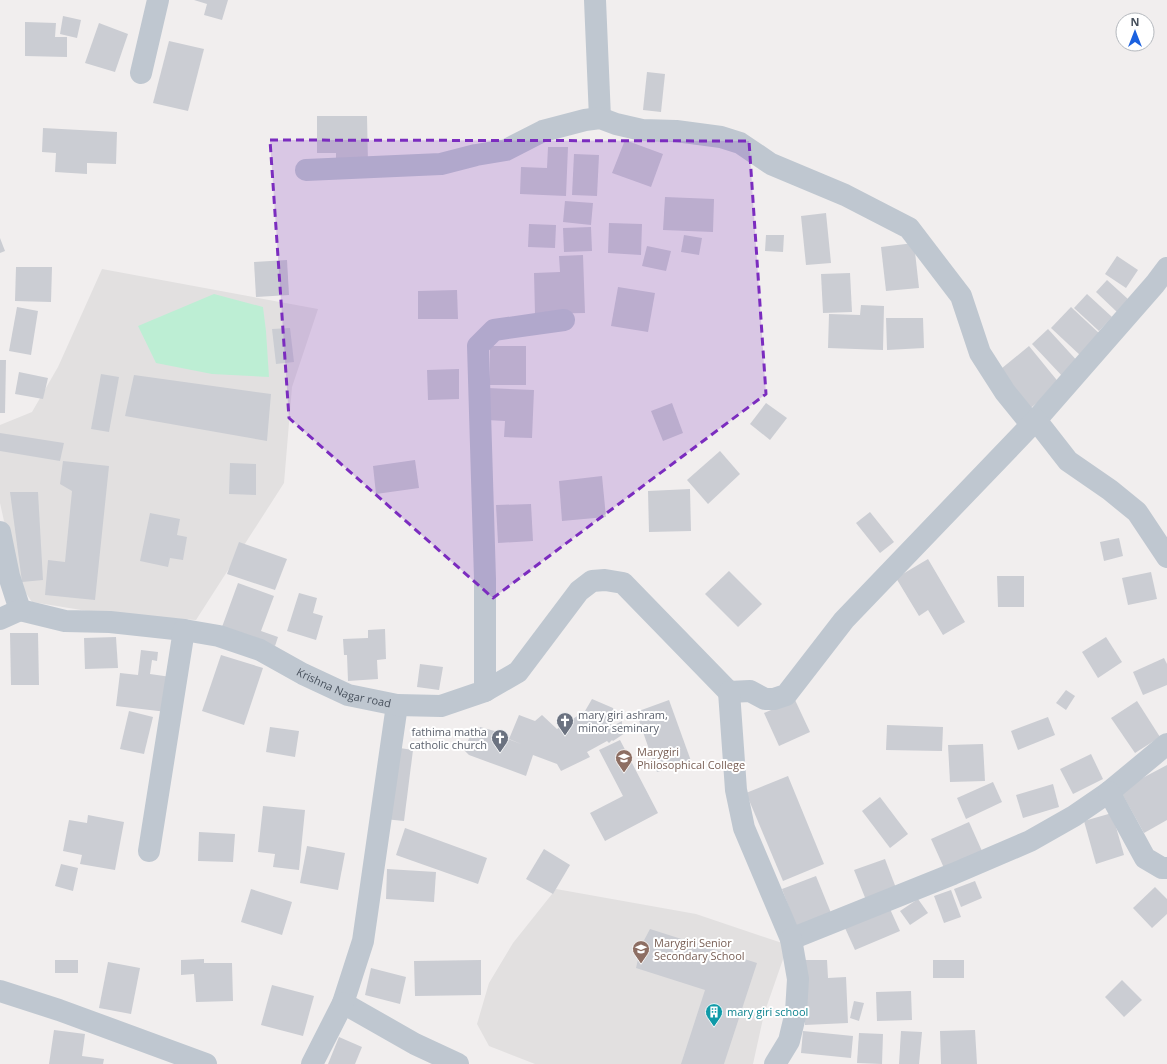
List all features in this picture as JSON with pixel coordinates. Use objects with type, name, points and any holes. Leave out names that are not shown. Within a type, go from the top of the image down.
[{"type":"street","points":[[141,73],[158,0]]},
{"type":"street","points":[[595,0],[600,118]]},
{"type":"street","points":[[306,170],[441,164],[476,155],[506,150],[543,131],[585,120],[600,118],[616,124],[642,130],[676,131],[721,137],[740,143],[771,164],[845,195],[909,228],[961,296],[980,353],[1005,392],[1068,461],[1110,490],[1137,512],[1167,557]]},
{"type":"street","points":[[729,692],[750,691],[765,699],[774,699],[786,695],[844,620],[1034,422],[1155,284],[1167,268]]},
{"type":"street","points":[[485,691],[485,579],[478,346],[494,330],[564,320]]},
{"type":"street","points":[[0,532],[8,576],[20,610],[0,619]]},
{"type":"street","points":[[397,705],[441,706],[485,691],[518,672],[578,591],[592,581],[605,580],[624,583],[729,692],[736,790],[744,828],[791,939],[798,978],[796,1012],[789,1041],[775,1064]]},
{"type":"street","name":"Krishna Nagar road","points":[[20,610],[65,621],[110,622],[184,630],[219,636],[260,650],[303,674],[348,695],[397,705],[363,941],[343,1003],[312,1064]]},
{"type":"street","points":[[150,851],[184,630]]},
{"type":"street","points":[[791,939],[953,874],[1030,841],[1074,816],[1109,792],[1167,744]]},
{"type":"street","points":[[1109,792],[1146,858],[1162,868],[1167,868]]},
{"type":"street","points":[[0,991],[59,1010],[206,1064]]},
{"type":"street","points":[[343,1003],[415,1044],[458,1064]]},
{"type":"highlighted area","points":[[270,140],[749,141],[766,394],[493,598],[289,418]]},
{"type":"shaded area","points":[[102,269],[318,309],[292,387],[284,483],[196,620],[106,614],[32,602],[17,580],[0,503],[0,425],[32,412],[58,367]]},
{"type":"shaded area","name":"Marygiri Senior Secondary School","points":[[556,889],[696,914],[788,945],[764,1014],[753,1064],[535,1064],[489,1046],[477,1024],[489,983],[513,943]]},
{"type":"green space","points":[[214,294],[263,307],[269,377],[212,374],[156,363],[138,326]]},
{"type":"building","points":[[194,0],[228,0],[222,20],[204,15],[207,4]]},
{"type":"building","points":[[63,16],[81,20],[77,38],[60,34]]},
{"type":"building","points":[[25,22],[56,23],[55,37],[67,37],[67,57],[25,56]]},
{"type":"building","points":[[99,23],[128,34],[115,72],[85,63]]},
{"type":"building","points":[[169,41],[204,49],[188,111],[153,103]]},
{"type":"building","points":[[647,72],[665,74],[661,112],[643,110]]},
{"type":"building","points":[[317,116],[367,116],[368,164],[336,164],[336,153],[317,153]]},
{"type":"building","points":[[43,128],[117,132],[116,164],[87,163],[87,174],[55,172],[56,153],[42,152]]},
{"type":"building","points":[[625,140],[663,154],[651,187],[612,173]]},
{"type":"building","points":[[548,147],[568,147],[566,196],[520,194],[521,167],[547,168]]},
{"type":"building","points":[[574,154],[599,155],[597,196],[572,195]]},
{"type":"building","points":[[665,197],[714,199],[713,232],[663,230]]},
{"type":"building","points":[[565,201],[593,203],[591,225],[563,222]]},
{"type":"building","points":[[826,213],[831,263],[806,265],[801,216]]},
{"type":"building","points":[[609,223],[642,224],[641,255],[608,253]]},
{"type":"building","points":[[529,224],[556,225],[555,248],[528,247]]},
{"type":"building","points":[[591,227],[592,251],[564,252],[563,228]]},
{"type":"building","points":[[684,235],[702,238],[699,255],[681,252]]},
{"type":"building","points":[[766,235],[784,235],[783,252],[765,251]]},
{"type":"building","points":[[0,238],[5,251],[0,253]]},
{"type":"building","points":[[914,243],[919,288],[886,291],[881,247]]},
{"type":"building","points":[[647,246],[671,251],[666,271],[642,266]]},
{"type":"building","points":[[583,255],[585,313],[535,314],[534,273],[560,272],[559,256]]},
{"type":"building","points":[[1117,256],[1138,270],[1126,288],[1105,274]]},
{"type":"building","points":[[287,260],[289,295],[256,297],[254,262]]},
{"type":"building","points":[[16,267],[52,267],[51,302],[15,301]]},
{"type":"building","points":[[850,273],[852,312],[823,313],[821,274]]},
{"type":"building","points":[[1107,280],[1129,300],[1117,312],[1096,292]]},
{"type":"building","points":[[618,287],[655,293],[648,332],[611,326]]},
{"type":"building","points":[[457,290],[458,319],[418,319],[418,291]]},
{"type":"building","points":[[1087,294],[1112,317],[1099,331],[1074,308]]},
{"type":"building","points":[[861,305],[884,306],[883,350],[828,348],[829,314],[860,315]]},
{"type":"building","points":[[17,307],[38,311],[31,355],[9,351]]},
{"type":"building","points":[[1071,307],[1101,335],[1081,356],[1051,328]]},
{"type":"building","points":[[886,318],[923,318],[924,348],[887,350]]},
{"type":"building","points":[[290,328],[294,362],[276,364],[272,329]]},
{"type":"building","points":[[1048,329],[1080,364],[1064,378],[1032,344]]},
{"type":"building","points":[[490,346],[526,346],[526,385],[490,385]]},
{"type":"building","points":[[1029,346],[1060,384],[1027,411],[996,373]]},
{"type":"building","points":[[0,360],[6,360],[5,413],[0,413]]},
{"type":"building","points":[[459,369],[459,399],[428,400],[427,370]]},
{"type":"building","points":[[19,372],[48,378],[43,399],[15,394]]},
{"type":"building","points":[[101,374],[119,377],[109,432],[91,429]]},
{"type":"building","points":[[134,375],[271,394],[267,441],[125,416]]},
{"type":"building","points":[[487,388],[534,390],[532,438],[504,437],[505,421],[486,420]]},
{"type":"building","points":[[672,403],[683,433],[663,441],[651,411]]},
{"type":"building","points":[[766,403],[787,418],[770,440],[750,424]]},
{"type":"building","points":[[0,433],[64,443],[60,461],[0,451]]},
{"type":"building","points":[[720,451],[740,474],[708,504],[687,480]]},
{"type":"building","points":[[415,460],[419,488],[376,494],[373,466]]},
{"type":"building","points":[[63,461],[109,466],[95,600],[45,595],[48,560],[65,562],[72,491],[60,484]]},
{"type":"building","points":[[230,463],[256,464],[256,495],[229,494]]},
{"type":"building","points":[[602,476],[606,517],[562,521],[559,481]]},
{"type":"building","points":[[690,489],[691,531],[649,532],[648,491]]},
{"type":"building","points":[[10,492],[38,492],[43,580],[22,582]]},
{"type":"building","points":[[531,504],[533,541],[498,543],[496,505]]},
{"type":"building","points":[[870,512],[894,542],[880,553],[856,523]]},
{"type":"building","points":[[150,513],[180,519],[177,535],[187,537],[183,560],[170,558],[168,567],[140,561]]},
{"type":"building","points":[[1119,538],[1123,556],[1104,561],[1100,542]]},
{"type":"building","points":[[239,542],[287,559],[275,590],[227,574]]},
{"type":"building","points":[[928,559],[965,622],[943,635],[928,610],[919,616],[896,578]]},
{"type":"building","points":[[729,571],[762,604],[738,627],[705,594]]},
{"type":"building","points":[[1151,572],[1157,599],[1128,605],[1122,578]]},
{"type":"building","points":[[997,576],[1024,576],[1024,607],[998,607]]},
{"type":"building","points":[[238,583],[274,596],[261,631],[278,637],[275,646],[222,627]]},
{"type":"building","points":[[299,593],[317,598],[313,613],[323,616],[316,640],[287,631]]},
{"type":"building","points":[[385,629],[386,659],[377,660],[378,679],[348,681],[347,655],[344,655],[343,639],[368,638],[368,630]]},
{"type":"building","points":[[10,633],[38,633],[39,685],[11,685]]},
{"type":"building","points":[[116,637],[118,668],[85,669],[84,638]]},
{"type":"building","points":[[1106,637],[1122,662],[1098,678],[1082,652]]},
{"type":"building","points":[[141,650],[158,652],[157,661],[152,660],[150,674],[171,677],[167,712],[116,706],[120,673],[138,675]]},
{"type":"building","points":[[221,655],[263,668],[244,725],[202,711]]},
{"type":"building","points":[[1164,658],[1167,664],[1167,685],[1143,695],[1133,672]]},
{"type":"building","points":[[420,664],[443,667],[439,690],[417,687]]},
{"type":"building","points":[[1066,690],[1075,696],[1066,710],[1056,703]]},
{"type":"building","name":"mary giri ashram, minor seminary","points":[[592,699],[613,708],[616,717],[609,728],[622,721],[622,727],[625,733],[609,743],[607,741],[587,752],[590,757],[561,771],[557,764],[533,755],[526,776],[469,755],[464,750],[471,734],[477,735],[480,727],[509,735],[507,742],[508,739],[521,744],[509,739],[519,715],[535,721],[542,715],[557,729],[585,711]]},
{"type":"building","points":[[669,700],[691,761],[657,772],[636,712]]},
{"type":"building","points":[[795,700],[810,732],[779,746],[764,713]]},
{"type":"building","points":[[1137,701],[1160,737],[1135,753],[1111,718]]},
{"type":"building","points":[[129,711],[153,717],[144,754],[120,749]]},
{"type":"building","points":[[1048,717],[1055,735],[1018,750],[1011,731]]},
{"type":"building","points":[[887,725],[943,727],[942,751],[886,750]]},
{"type":"building","points":[[270,727],[299,731],[295,757],[266,752]]},
{"type":"building","name":"Marygiri Philosophical College","points":[[620,740],[658,813],[605,841],[590,813],[623,796],[599,750]]},
{"type":"building","points":[[983,744],[985,781],[950,782],[948,745]]},
{"type":"building","points":[[393,747],[413,750],[404,821],[384,819]]},
{"type":"building","points":[[1091,754],[1103,779],[1073,794],[1060,769]]},
{"type":"building","points":[[1167,765],[1167,820],[1144,833],[1120,790]]},
{"type":"building","points":[[788,776],[824,864],[783,881],[746,793]]},
{"type":"building","points":[[993,782],[1002,802],[966,819],[957,798]]},
{"type":"building","points":[[1053,784],[1059,807],[1023,818],[1016,795]]},
{"type":"building","points":[[880,797],[908,834],[890,848],[862,811]]},
{"type":"building","points":[[263,806],[305,810],[299,870],[273,867],[275,854],[258,852]]},
{"type":"building","points":[[1112,813],[1124,855],[1096,864],[1084,821]]},
{"type":"building","points":[[88,815],[124,822],[115,870],[80,864],[82,855],[63,851],[69,820],[87,823]]},
{"type":"building","points":[[969,822],[982,851],[944,868],[931,839]]},
{"type":"building","points":[[405,828],[487,858],[478,884],[396,855]]},
{"type":"building","points":[[199,832],[235,834],[233,862],[198,861]]},
{"type":"building","points":[[307,846],[345,853],[338,890],[300,883]]},
{"type":"building","points":[[544,849],[570,865],[553,894],[526,879]]},
{"type":"building","points":[[885,859],[896,888],[866,900],[854,870]]},
{"type":"building","points":[[61,864],[78,868],[73,891],[55,886]]},
{"type":"building","points":[[387,869],[436,872],[434,902],[386,899]]},
{"type":"building","points":[[816,876],[831,913],[796,926],[782,889]]},
{"type":"building","points":[[975,881],[982,898],[961,907],[954,889]]},
{"type":"building","points":[[1155,887],[1167,899],[1167,914],[1152,928],[1133,908]]},
{"type":"building","points":[[251,889],[292,902],[282,935],[241,922]]},
{"type":"building","points":[[951,890],[961,917],[944,923],[934,896]]},
{"type":"building","points":[[918,899],[928,913],[910,925],[900,911]]},
{"type":"building","points":[[890,909],[900,931],[855,950],[845,928]]},
{"type":"building","name":"mary giri school","points":[[650,929],[757,963],[724,1064],[681,1064],[705,990],[636,968],[641,946]]},
{"type":"building","points":[[204,959],[204,963],[232,963],[233,1001],[196,1002],[194,974],[181,975],[181,960]]},
{"type":"building","points":[[55,960],[78,960],[78,973],[55,973]]},
{"type":"building","points":[[481,960],[481,995],[415,996],[414,961]]},
{"type":"building","points":[[802,960],[827,960],[828,978],[846,977],[848,1023],[805,1025]]},
{"type":"building","points":[[933,960],[964,960],[964,978],[933,978]]},
{"type":"building","points":[[108,962],[140,968],[131,1014],[99,1008]]},
{"type":"building","points":[[371,968],[406,977],[400,1004],[365,995]]},
{"type":"building","points":[[1122,980],[1142,1000],[1124,1017],[1105,997]]},
{"type":"building","points":[[272,985],[314,996],[303,1036],[261,1025]]},
{"type":"building","points":[[911,991],[912,1020],[877,1021],[876,992]]},
{"type":"building","points":[[854,1001],[864,1003],[859,1021],[850,1018]]},
{"type":"building","points":[[54,1030],[85,1034],[82,1056],[104,1059],[103,1064],[49,1064]]},
{"type":"building","points":[[975,1030],[977,1064],[941,1064],[940,1031]]},
{"type":"building","points":[[803,1031],[853,1036],[851,1058],[801,1053]]},
{"type":"building","points":[[901,1031],[922,1032],[919,1064],[899,1064]]},
{"type":"building","points":[[859,1033],[883,1034],[882,1064],[857,1063]]},
{"type":"building","points":[[339,1037],[362,1047],[355,1064],[328,1064]]},
{"type":"place","name":"mary giri ashram, minor seminary","points":[[565,736]]},
{"type":"place","name":"fathima matha catholic church","points":[[500,753]]},
{"type":"place","name":"Marygiri Philosophical College","points":[[624,773]]},
{"type":"place","name":"Marygiri Senior Secondary School","points":[[641,964]]},
{"type":"place","name":"mary giri school","points":[[714,1027]]}]
